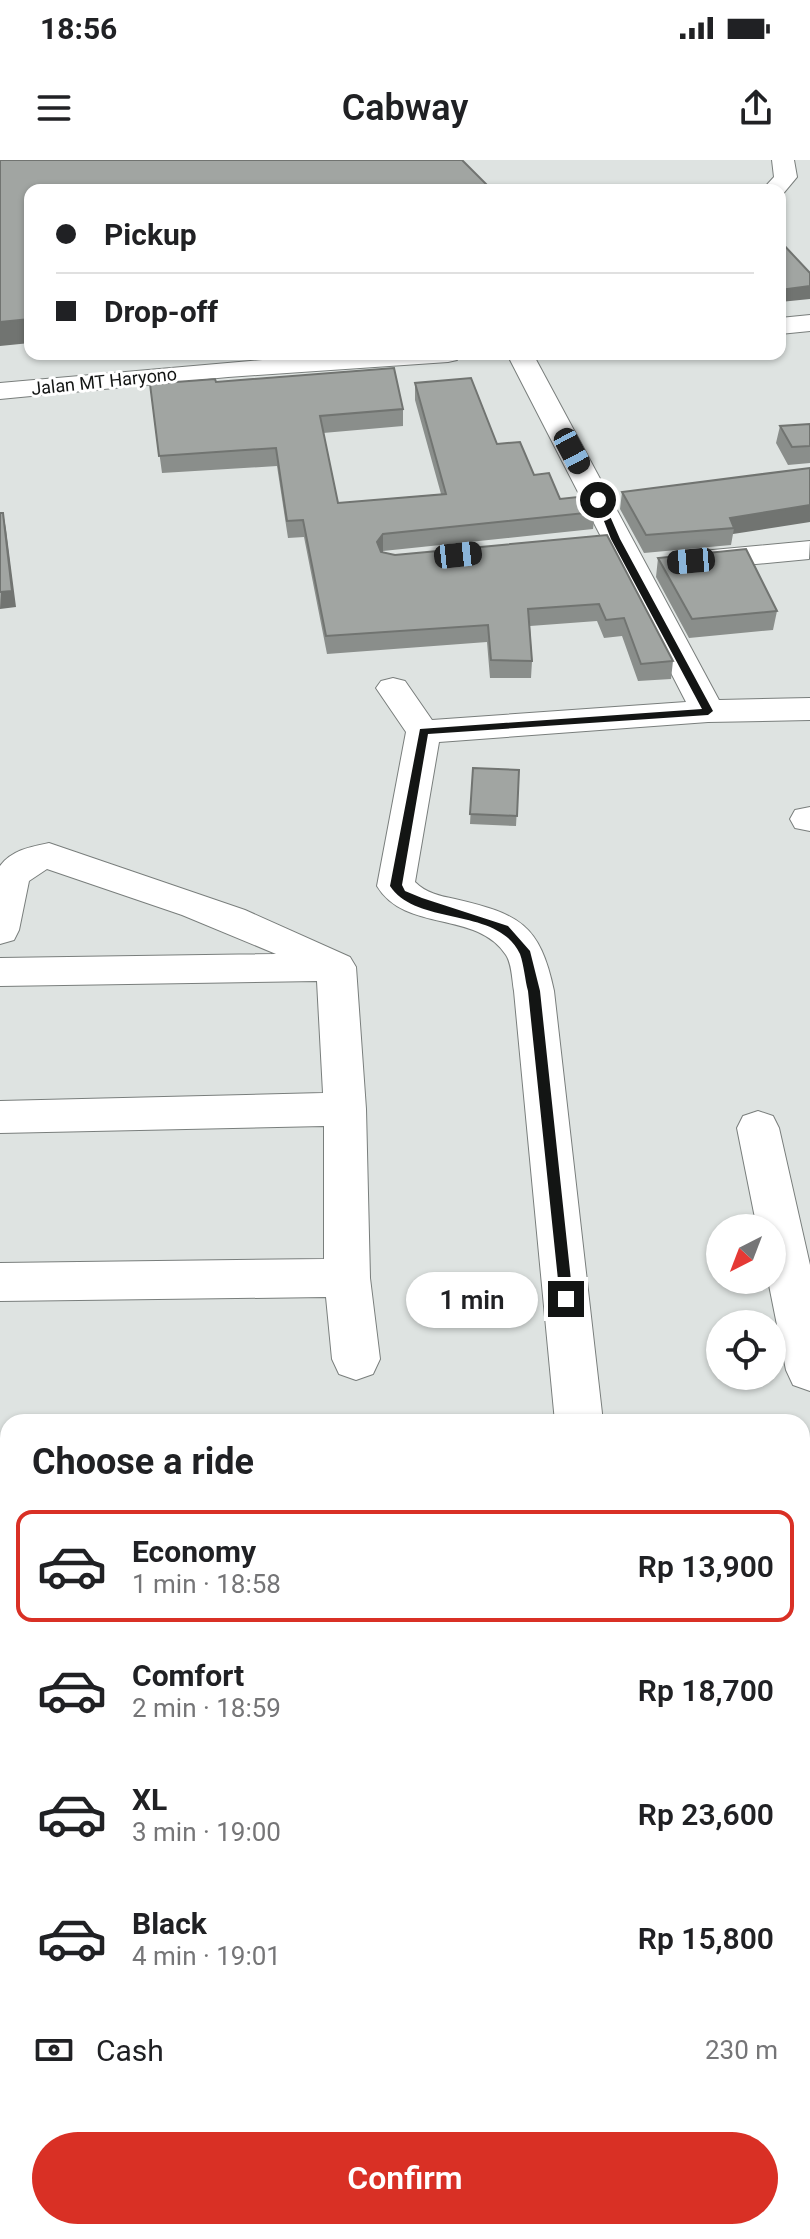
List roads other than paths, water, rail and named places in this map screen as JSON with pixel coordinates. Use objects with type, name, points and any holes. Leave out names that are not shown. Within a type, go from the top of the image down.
[{"type":"street","points":[[782,184],[787,168],[783,160]]},
{"type":"street","points":[[786,325],[810,323]]},
{"type":"street","name":"Jalan MT Haryono","points":[[0,391],[360,360]]},
{"type":"street","points":[[523,360],[708,711]]},
{"type":"street","points":[[598,500],[629,496]]},
{"type":"street","points":[[584,542],[616,539]]},
{"type":"street","points":[[633,566],[809,550]]},
{"type":"street","points":[[393,688],[423,732],[396,886],[401,894],[418,901],[504,929],[525,951],[534,991],[578,1414]]},
{"type":"street","points":[[423,732],[708,711],[810,709]]},
{"type":"street","points":[[0,930],[11,874],[21,864],[36,857],[49,856],[263,931],[336,967]]},
{"type":"street","points":[[0,972],[336,967]]},
{"type":"street","points":[[336,967],[345,1109],[347,1278],[356,1359]]},
{"type":"street","points":[[0,1117],[345,1109]]},
{"type":"street","points":[[758,1128],[810,1370]]},
{"type":"street","points":[[0,1282],[347,1278]]}]
